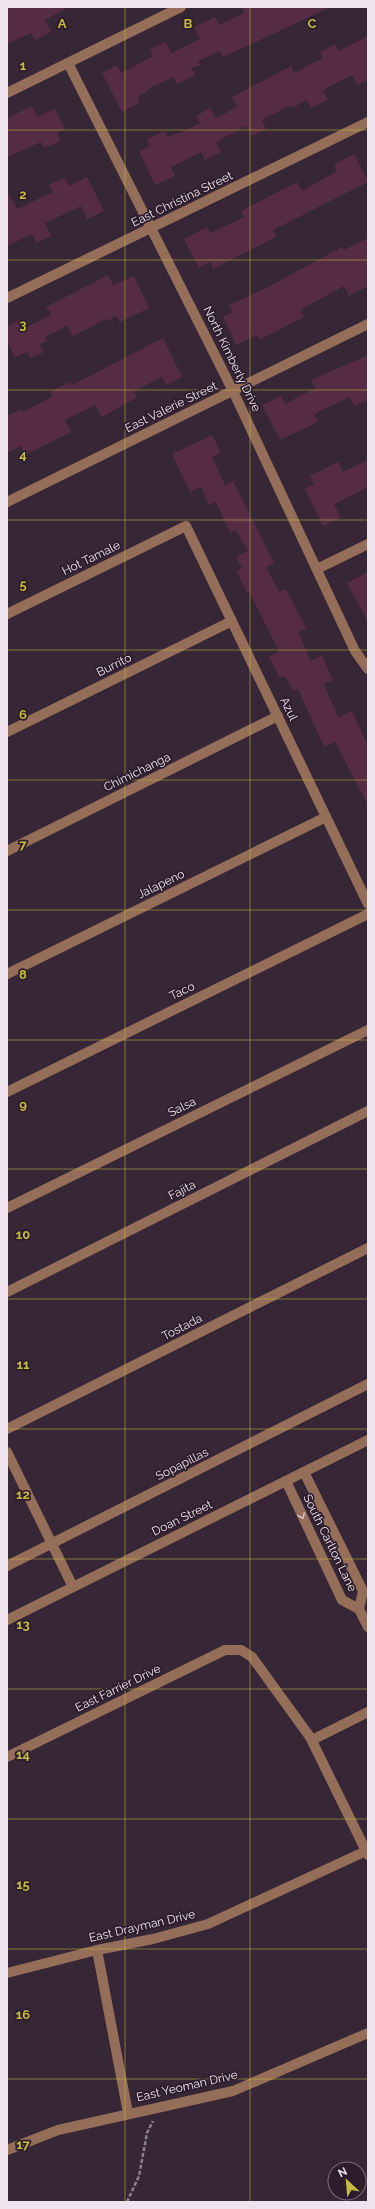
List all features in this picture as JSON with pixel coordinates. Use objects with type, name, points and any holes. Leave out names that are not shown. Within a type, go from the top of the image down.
[{"type":"street","points":[[7,93],[181,7]]},
{"type":"street","name":"North Kimberly Drive","points":[[68,63],[233,391],[355,651],[368,669]]},
{"type":"street","name":"East Christina Street","points":[[7,298],[368,122]]},
{"type":"street","name":"East Valerie Street","points":[[7,502],[368,324]]},
{"type":"street","name":"Hot Tamale","points":[[7,614],[186,526]]},
{"type":"street","name":"Azul","points":[[186,526],[368,904]]},
{"type":"street","points":[[317,569],[368,544]]},
{"type":"street","name":"Burrito","points":[[7,732],[232,621]]},
{"type":"street","name":"Chimichanga","points":[[7,851],[278,716]]},
{"type":"street","name":"Jalapeno","points":[[7,974],[326,817]]},
{"type":"street","name":"Taco","points":[[7,1092],[368,914]]},
{"type":"street","name":"Salsa","points":[[7,1208],[368,1030]]},
{"type":"street","name":"Fajita","points":[[7,1292],[368,1111]]},
{"type":"street","name":"Tostada","points":[[7,1429],[368,1248]]},
{"type":"street","name":"Sopapillas","points":[[7,1566],[368,1384]]},
{"type":"street","name":"Doan Street","points":[[7,1620],[368,1440]]},
{"type":"street","points":[[7,1452],[73,1587]]},
{"type":"street","name":"South Carlton Lane","points":[[286,1481],[342,1600],[359,1609],[363,1591],[304,1472]]},
{"type":"street","points":[[359,1609],[368,1627]]},
{"type":"street","name":"East Farrier Drive","points":[[7,1757],[225,1650],[241,1650],[252,1657],[312,1740]]},
{"type":"street","points":[[367,1853],[312,1740],[368,1712]]},
{"type":"street","name":"East Drayman Drive","points":[[7,1973],[97,1950],[153,1939],[208,1924],[367,1853]]},
{"type":"street","points":[[97,1950],[128,2113]]},
{"type":"street","name":"East Yeoman Drive","points":[[7,2150],[58,2130],[128,2113],[233,2091],[368,2033]]},
{"type":"path","points":[[127,2202],[139,2176],[147,2133],[160,2106]]},
{"type":"building","points":[[7,7],[69,7],[45,20],[51,32],[35,40],[31,33],[7,44]]},
{"type":"building","points":[[241,7],[331,7],[223,57],[220,51],[198,61],[200,65],[191,68],[195,75],[177,84],[174,77],[149,88],[150,90],[137,97],[140,102],[122,112],[102,73],[117,65],[121,73],[153,56],[150,49],[166,42],[171,53],[200,39],[194,27],[215,17],[219,25],[244,13]]},
{"type":"building","points":[[368,36],[368,80],[357,85],[352,75],[323,90],[328,100],[311,108],[307,100],[292,108],[291,105],[262,120],[266,129],[252,136],[246,126],[216,142],[221,152],[205,160],[201,152],[171,167],[175,176],[155,185],[139,151],[150,146],[147,139],[165,131],[168,137],[177,133],[178,134],[200,123],[196,116],[210,108],[216,118],[237,107],[232,97],[291,66],[294,73],[323,58],[320,52],[335,44],[339,51]]},
{"type":"building","points":[[32,106],[37,117],[55,109],[65,129],[57,133],[60,141],[44,148],[41,142],[7,157],[7,118]]},
{"type":"building","points":[[354,154],[368,182],[273,230],[276,237],[213,269],[210,262],[199,268],[184,239],[207,227],[211,233],[244,217],[241,211],[297,182],[302,191],[337,171],[334,165]]},
{"type":"building","points":[[65,177],[69,186],[87,177],[104,211],[87,219],[81,206],[45,223],[51,236],[36,243],[32,234],[7,246],[7,190],[17,209],[53,192],[49,185]]},
{"type":"building","points":[[368,238],[368,286],[349,296],[344,286],[300,310],[304,317],[259,340],[257,335],[236,345],[223,317],[233,312],[229,305],[264,289],[342,247],[344,250]]},
{"type":"building","points":[[108,275],[113,285],[134,276],[149,308],[120,322],[117,316],[107,321],[106,319],[73,336],[67,326],[45,337],[47,341],[40,344],[44,352],[30,358],[27,352],[15,357],[7,341],[7,326],[21,319],[25,328],[51,315],[46,307]]},
{"type":"building","points":[[163,338],[182,377],[166,385],[162,377],[134,391],[137,397],[102,417],[95,405],[65,420],[71,432],[25,455],[21,446],[7,453],[7,416],[22,409],[23,412],[52,397],[50,392],[70,382],[72,385]]},
{"type":"building","points":[[368,355],[368,400],[354,406],[350,397],[314,414],[318,422],[280,440],[262,405],[281,396],[285,404],[315,388],[311,380]]},
{"type":"building","points":[[212,435],[221,453],[212,457],[225,485],[233,481],[274,563],[266,567],[279,592],[286,589],[306,628],[298,632],[311,661],[322,655],[333,680],[324,684],[338,717],[352,711],[368,746],[368,805],[335,742],[324,747],[298,689],[293,691],[285,676],[280,678],[269,656],[279,651],[249,592],[247,593],[236,571],[242,568],[236,557],[248,551],[236,530],[230,533],[216,502],[209,505],[201,487],[190,492],[172,454]]},
{"type":"building","points":[[368,460],[368,487],[334,504],[341,518],[323,526],[305,489],[314,484],[310,476],[338,462],[343,472]]},
{"type":"building","points":[[368,572],[368,622],[347,583]]}]
